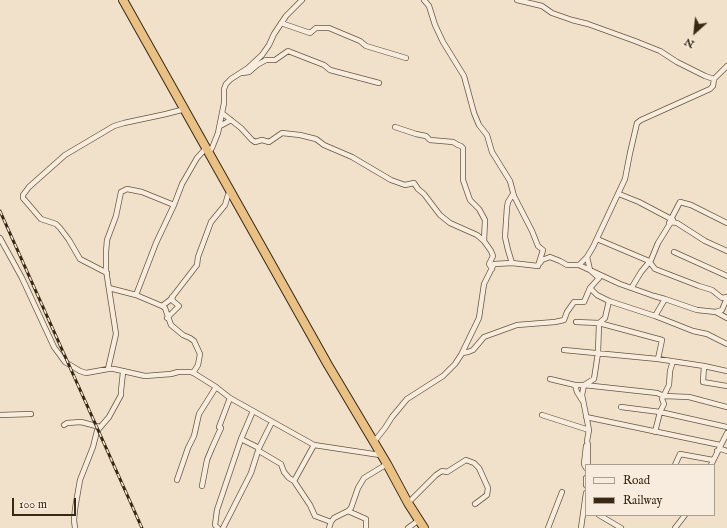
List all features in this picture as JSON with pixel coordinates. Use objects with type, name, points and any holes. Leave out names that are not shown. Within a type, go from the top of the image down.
[{"type":"highway","points":[[123,0],[373,443],[387,464],[408,503],[424,528]]},
{"type":"street","points":[[136,295],[156,243],[182,184],[197,158],[212,148],[215,143],[220,126],[224,104],[224,89],[226,84],[248,68],[262,55],[286,16],[302,0]]},
{"type":"street","points":[[424,0],[429,6],[435,25],[443,42],[464,76],[477,120],[487,135],[492,152],[512,185],[513,194],[538,246],[543,250],[538,266]]},
{"type":"street","points":[[517,0],[542,6],[552,13],[636,41],[660,51],[677,62],[714,79]]},
{"type":"street","points":[[281,24],[310,33],[316,28],[329,28],[366,46],[406,58]]},
{"type":"street","points":[[240,73],[248,72],[266,60],[276,60],[288,51],[330,70],[379,83]]},
{"type":"street","points":[[579,265],[587,257],[619,194],[625,179],[637,123],[710,89],[713,86],[714,79],[727,66]]},
{"type":"street","points":[[107,273],[80,259],[60,228],[56,224],[41,219],[23,198],[23,195],[29,187],[66,154],[114,126],[124,122],[184,109]]},
{"type":"street","points":[[222,113],[254,142],[262,140],[269,142],[282,133],[316,139],[324,145],[352,157],[391,180],[404,185],[414,183],[440,215],[450,223],[477,234],[484,241],[491,250],[493,256],[489,264],[492,269]]},
{"type":"street","points":[[220,126],[231,120]]},
{"type":"street","points":[[395,127],[426,136],[430,140],[453,142],[463,148],[463,180],[470,200],[479,209],[484,220],[484,241]]},
{"type":"street","points":[[108,369],[116,334],[107,273],[106,252],[121,192],[127,189],[142,192],[174,205]]},
{"type":"street","points":[[162,306],[170,300],[197,265],[198,257],[211,222],[225,205],[228,195],[232,191]]},
{"type":"street","points":[[512,262],[505,238],[508,202],[513,194]]},
{"type":"street","points":[[619,194],[639,202],[683,226]]},
{"type":"street","points":[[660,241],[680,202],[727,223]]},
{"type":"street","points":[[632,288],[671,222],[677,223],[705,242],[727,250]]},
{"type":"street","points":[[0,238],[22,278],[54,347],[65,362],[80,371],[86,373],[108,369],[145,376],[178,372],[193,373],[216,387],[230,398],[314,445],[380,455]]},
{"type":"street","points":[[597,238],[649,261],[655,269],[712,290],[722,298],[727,297],[722,310],[716,312]]},
{"type":"street","points":[[674,252],[727,276]]},
{"type":"street","points":[[538,266],[542,260],[550,257],[567,265],[579,265],[620,284],[654,296],[697,310],[716,312],[727,318]]},
{"type":"street","points":[[462,353],[473,350],[484,337],[517,325],[564,320],[567,312],[574,302],[584,302],[590,288],[598,278],[590,270],[587,257]]},
{"type":"street","points":[[373,443],[407,399],[443,376],[455,364],[479,318],[484,284],[494,264],[512,262],[538,266]]},
{"type":"street","points":[[109,288],[136,295],[165,308],[171,325],[177,331],[194,341],[200,354],[198,365],[193,373]]},
{"type":"street","points":[[590,288],[597,295],[609,301],[655,316],[693,331],[707,334],[727,344]]},
{"type":"street","points":[[168,318],[180,306],[173,301],[172,297]]},
{"type":"street","points":[[655,316],[665,299]]},
{"type":"street","points":[[585,466],[584,464],[589,430],[582,394],[584,385],[594,379],[598,353],[599,323],[605,318],[609,301]]},
{"type":"street","points":[[576,322],[599,323],[662,340],[658,359]]},
{"type":"street","points":[[564,350],[658,359],[727,371]]},
{"type":"street","points":[[655,432],[660,412],[664,404],[662,399],[670,385],[670,371],[673,361]]},
{"type":"street","points":[[704,366],[703,382],[727,386]]},
{"type":"street","points":[[75,528],[75,509],[80,480],[93,447],[97,431],[109,417],[121,395],[123,372]]},
{"type":"street","points":[[550,379],[575,385],[657,393],[664,396],[689,397],[727,407]]},
{"type":"street","points":[[575,385],[577,392],[585,405]]},
{"type":"street","points":[[178,480],[188,448],[194,436],[199,414],[216,387]]},
{"type":"street","points":[[202,486],[207,460],[221,428],[219,426],[230,398]]},
{"type":"street","points":[[621,406],[660,412],[727,427]]},
{"type":"street","points":[[218,528],[215,525],[217,510],[241,439],[253,411]]},
{"type":"street","points":[[0,415],[31,414]]},
{"type":"street","points":[[542,415],[589,430]]},
{"type":"street","points":[[586,417],[720,445]]},
{"type":"street","points":[[64,425],[67,423],[81,422],[100,426]]},
{"type":"street","points":[[223,528],[251,473],[259,449],[272,422]]},
{"type":"street","points":[[675,464],[680,454],[695,456],[712,463],[727,433]]},
{"type":"street","points":[[241,439],[259,449],[273,461],[281,464],[289,478],[294,481],[310,505],[315,516],[331,522]]},
{"type":"street","points":[[587,441],[588,464]]},
{"type":"street","points":[[294,481],[314,445]]},
{"type":"street","points":[[717,451],[721,449],[727,451]]},
{"type":"street","points":[[408,503],[436,475],[442,472],[447,472],[466,460],[474,463],[479,468],[488,488],[487,495],[475,504]]},
{"type":"street","points":[[329,528],[334,518],[348,512],[364,478],[387,464]]},
{"type":"street","points":[[548,528],[562,492]]},
{"type":"street","points":[[581,528],[585,510]]},
{"type":"street","points":[[348,512],[366,519],[366,528]]},
{"type":"street","points":[[601,516],[621,528]]},
{"type":"street","points":[[675,528],[684,516]]},
{"type":"street","points":[[408,528],[419,520]]},
{"type":"railway","points":[[0,211],[142,528]]}]
